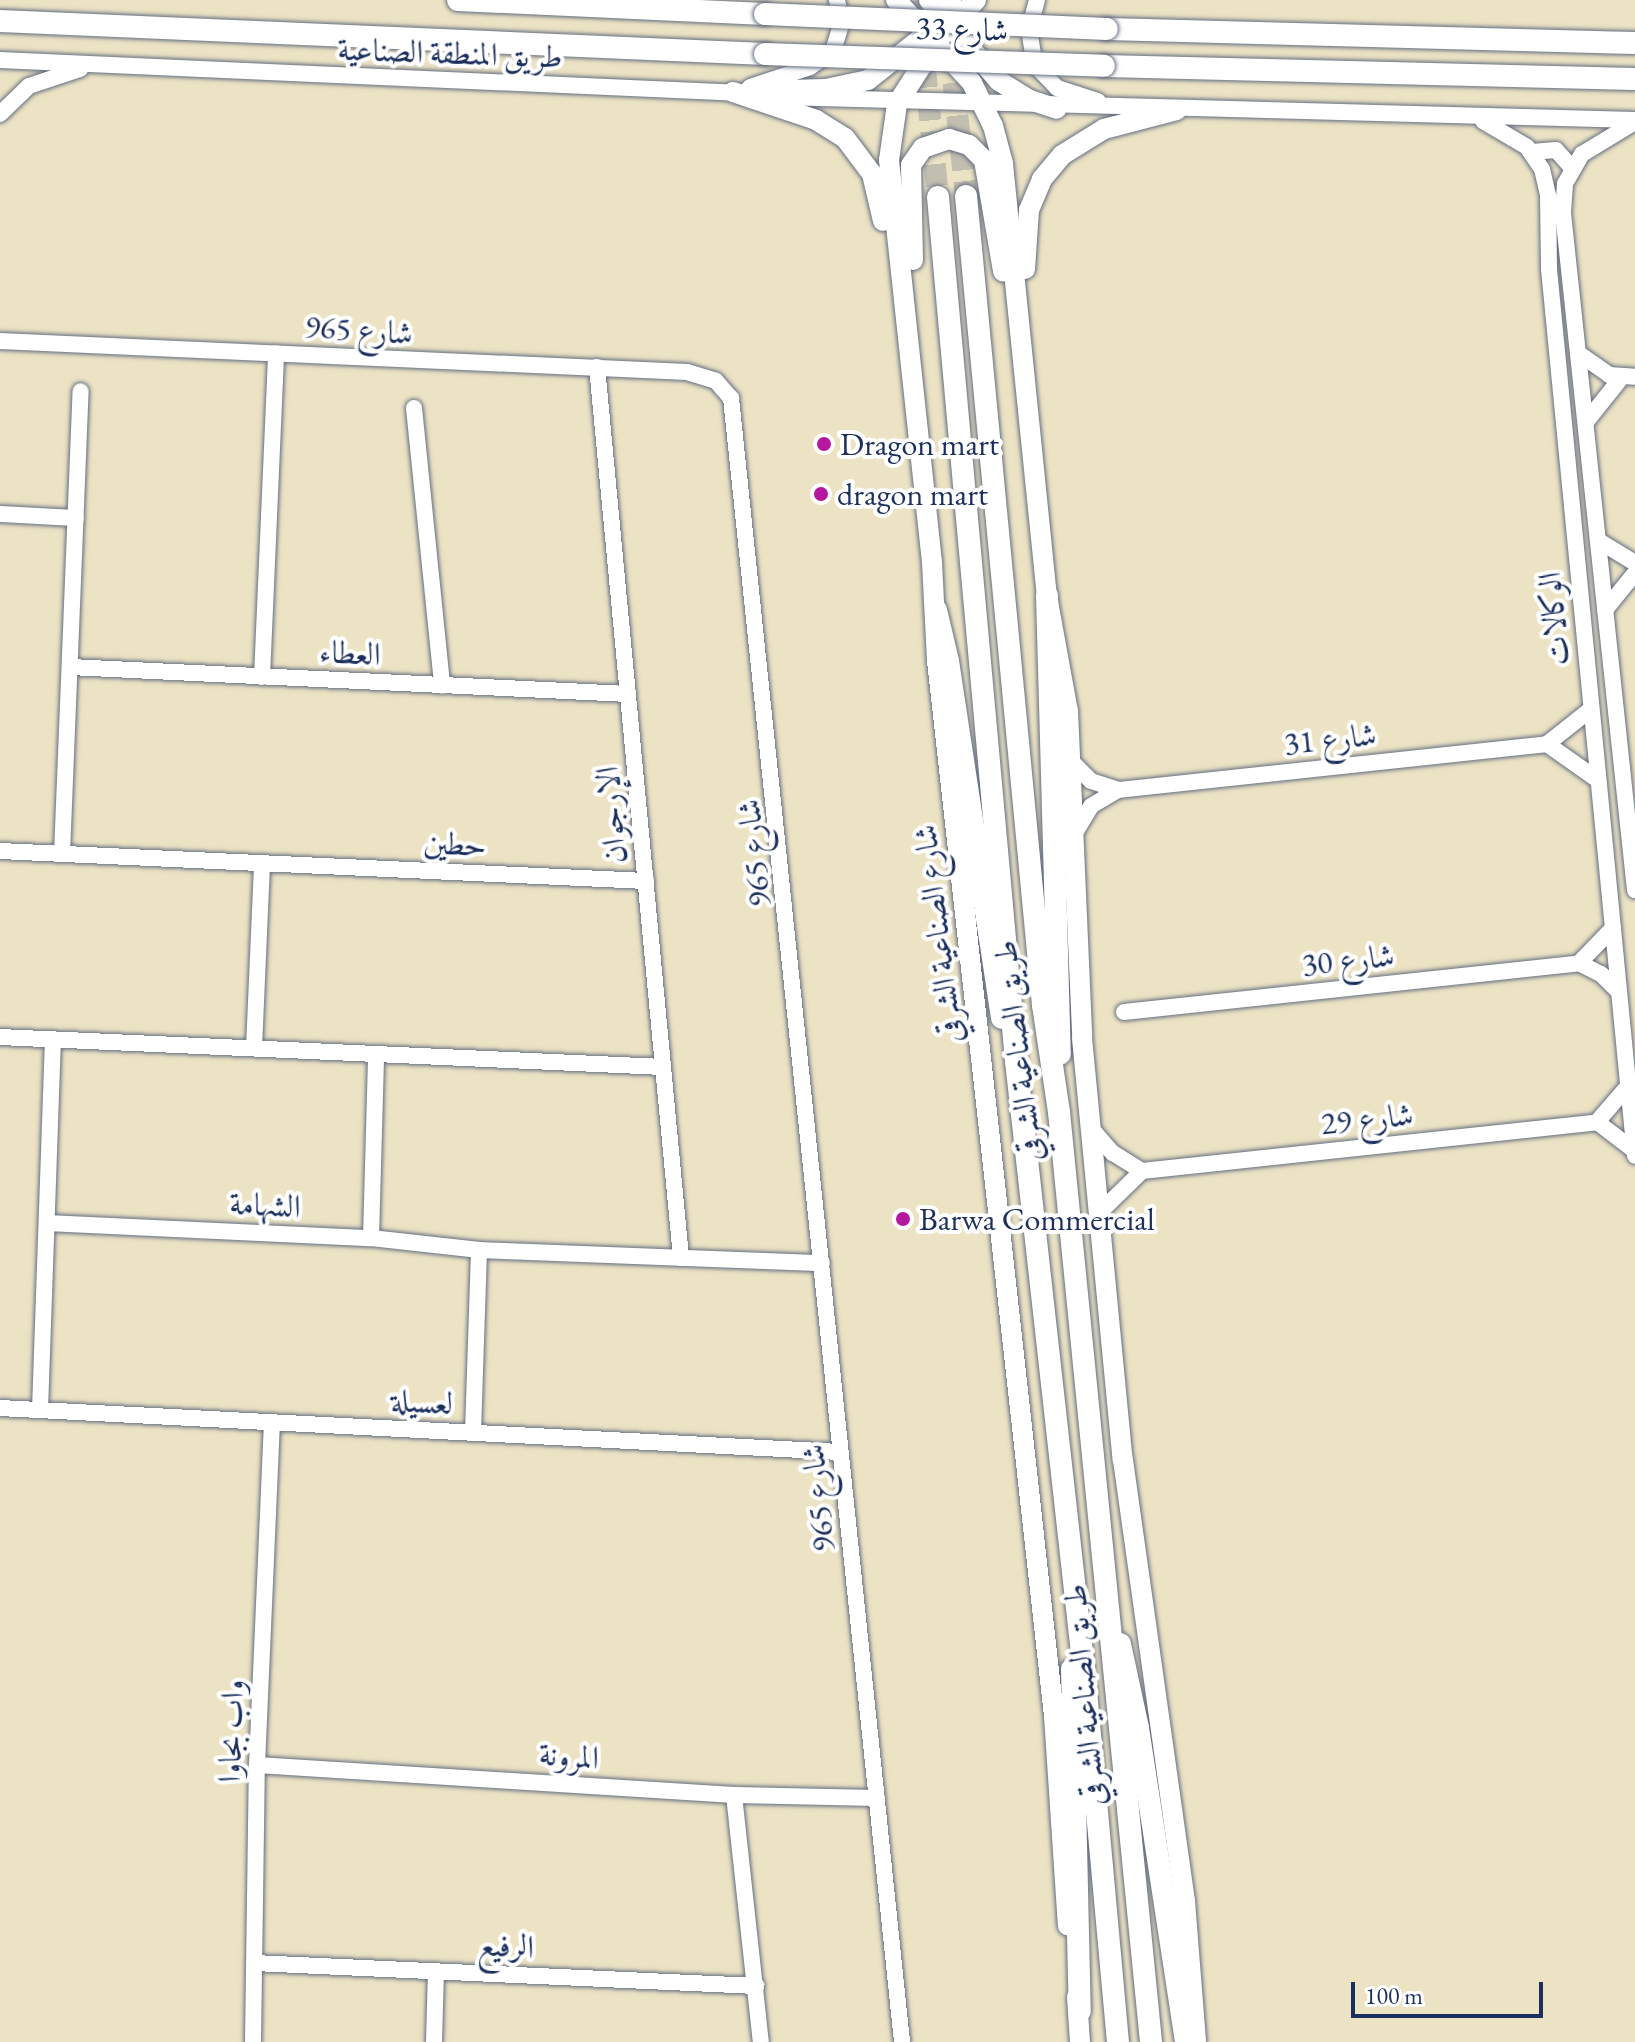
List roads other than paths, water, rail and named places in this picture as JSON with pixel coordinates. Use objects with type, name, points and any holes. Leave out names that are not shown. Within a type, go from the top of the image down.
[{"type":"highway","name":"شارع 33","points":[[458,0],[1107,29],[1635,43]]},
{"type":"highway","name":"شارع 33","points":[[0,21],[765,54],[1635,79]]},
{"type":"highway","name":"طريق الصناعية الشرقي","points":[[966,196],[1043,1005],[1059,1112],[1108,1596],[1111,1678],[1150,2035]]},
{"type":"highway","name":"طريق الصناعية الشرقي","points":[[938,197],[1016,1061],[1075,1599],[1118,2038]]},
{"type":"highway","points":[[1047,596],[1062,1001],[1059,1112]]},
{"type":"highway","points":[[936,610],[948,661],[1002,1020],[1016,1061]]},
{"type":"highway","points":[[1108,1596],[1138,1728],[1186,2042]]},
{"type":"highway","points":[[1075,1599],[1071,1681],[1080,2011]]},
{"type":"main road","points":[[896,0],[940,19],[999,81],[1025,97],[1057,109]]},
{"type":"main road","points":[[733,92],[846,87],[882,72],[940,19],[976,0]]},
{"type":"main road","points":[[936,610],[889,160],[897,104],[940,19]]},
{"type":"main road","points":[[940,19],[984,105],[1003,164],[1023,365]]},
{"type":"main road","points":[[733,92],[816,120],[860,156],[877,189],[892,292],[912,370]]},
{"type":"main road","points":[[1023,365],[1026,225],[1042,179],[1062,155],[1091,135],[1177,110]]},
{"type":"main road","points":[[912,370],[915,292],[909,174],[923,148],[949,139],[969,145],[984,160],[1023,365]]},
{"type":"main road","name":"طريق الصناعية الشرقي","points":[[1023,365],[1047,596],[1065,679],[1090,1127],[1101,1211],[1123,1460],[1185,1901],[1196,2042]]},
{"type":"main road","name":"شارع الصناعية الشرقي","points":[[936,610],[937,661],[1005,1251]]},
{"type":"main road","name":"طريق الصناعية الشرقي","points":[[1005,1251],[1080,2011],[1080,2042]]},
{"type":"street","points":[[733,92],[823,61],[839,37],[837,0]]},
{"type":"street","points":[[1037,0],[1029,29],[1035,65],[1045,78],[1074,96],[1129,108]]},
{"type":"street","name":"طريق المنطقة الصناعية","points":[[0,60],[733,92],[897,104]]},
{"type":"street","points":[[0,114],[16,95],[42,79],[96,65]]},
{"type":"street","points":[[897,104],[1635,121]]},
{"type":"street","points":[[1470,116],[1503,128],[1532,152],[1556,150],[1572,168],[1599,141],[1635,121]]},
{"type":"street","name":"الوكالات","points":[[1532,152],[1548,196],[1549,269],[1635,1153]]},
{"type":"street","name":"الوكالات","points":[[1572,168],[1563,213],[1618,730],[1630,788],[1635,890]]},
{"type":"street","name":"شارع 965","points":[[0,341],[597,367],[703,374],[726,388],[735,408],[902,2042]]},
{"type":"street","points":[[262,677],[276,353]]},
{"type":"street","points":[[1578,353],[1598,369],[1628,378],[1586,422]]},
{"type":"street","name":"الإرجوان","points":[[597,367],[681,1258]]},
{"type":"street","points":[[62,854],[81,391]]},
{"type":"street","points":[[414,408],[442,686]]},
{"type":"street","points":[[0,514],[76,518]]},
{"type":"street","points":[[1599,541],[1635,563]]},
{"type":"street","points":[[1605,610],[1635,573]]},
{"type":"street","name":"العطاء","points":[[70,667],[628,694]]},
{"type":"street","points":[[1591,709],[1547,744],[1598,780]]},
{"type":"street","points":[[1618,730],[1635,745]]},
{"type":"street","name":"شارع 31","points":[[1118,790],[1547,744]]},
{"type":"street","points":[[1071,761],[1091,781],[1118,790]]},
{"type":"street","points":[[1075,833],[1091,806],[1118,790]]},
{"type":"street","name":"حطين","points":[[0,851],[646,881]]},
{"type":"street","points":[[254,1048],[262,863]]},
{"type":"street","points":[[1613,928],[1579,963],[1601,974],[1619,992]]},
{"type":"street","name":"شارع 30","points":[[1124,1012],[1579,963]]},
{"type":"street","points":[[0,1037],[663,1067]]},
{"type":"street","points":[[40,1410],[53,1039]]},
{"type":"street","points":[[371,1238],[376,1054]]},
{"type":"street","points":[[1628,1086],[1597,1122],[1635,1153]]},
{"type":"street","name":"شارع 29","points":[[1142,1171],[1597,1122]]},
{"type":"street","points":[[1090,1127],[1113,1153],[1142,1171],[1101,1211]]},
{"type":"street","name":"الشهامة","points":[[47,1223],[371,1238],[479,1250],[822,1263]]},
{"type":"street","points":[[473,1432],[479,1250]]},
{"type":"street","name":"لعسيلة","points":[[0,1408],[840,1452]]},
{"type":"street","name":"واب بجاوا","points":[[253,2042],[257,1765],[272,1422]]},
{"type":"street","name":"المرونة","points":[[257,1765],[734,1795],[877,1798]]},
{"type":"street","points":[[734,1795],[761,2042]]},
{"type":"street","name":"الرفيع","points":[[254,1963],[756,1986]]},
{"type":"street","points":[[434,2042],[436,1971]]},
{"type":"tunnel","points":[[918,0],[938,197]]},
{"type":"tunnel","points":[[950,50],[966,196]]},
{"type":"place","name":"Dragon mart","points":[[824,444]]},
{"type":"place","name":"dragon mart","points":[[821,494]]},
{"type":"place","name":"Barwa Commercial","points":[[903,1219]]}]
